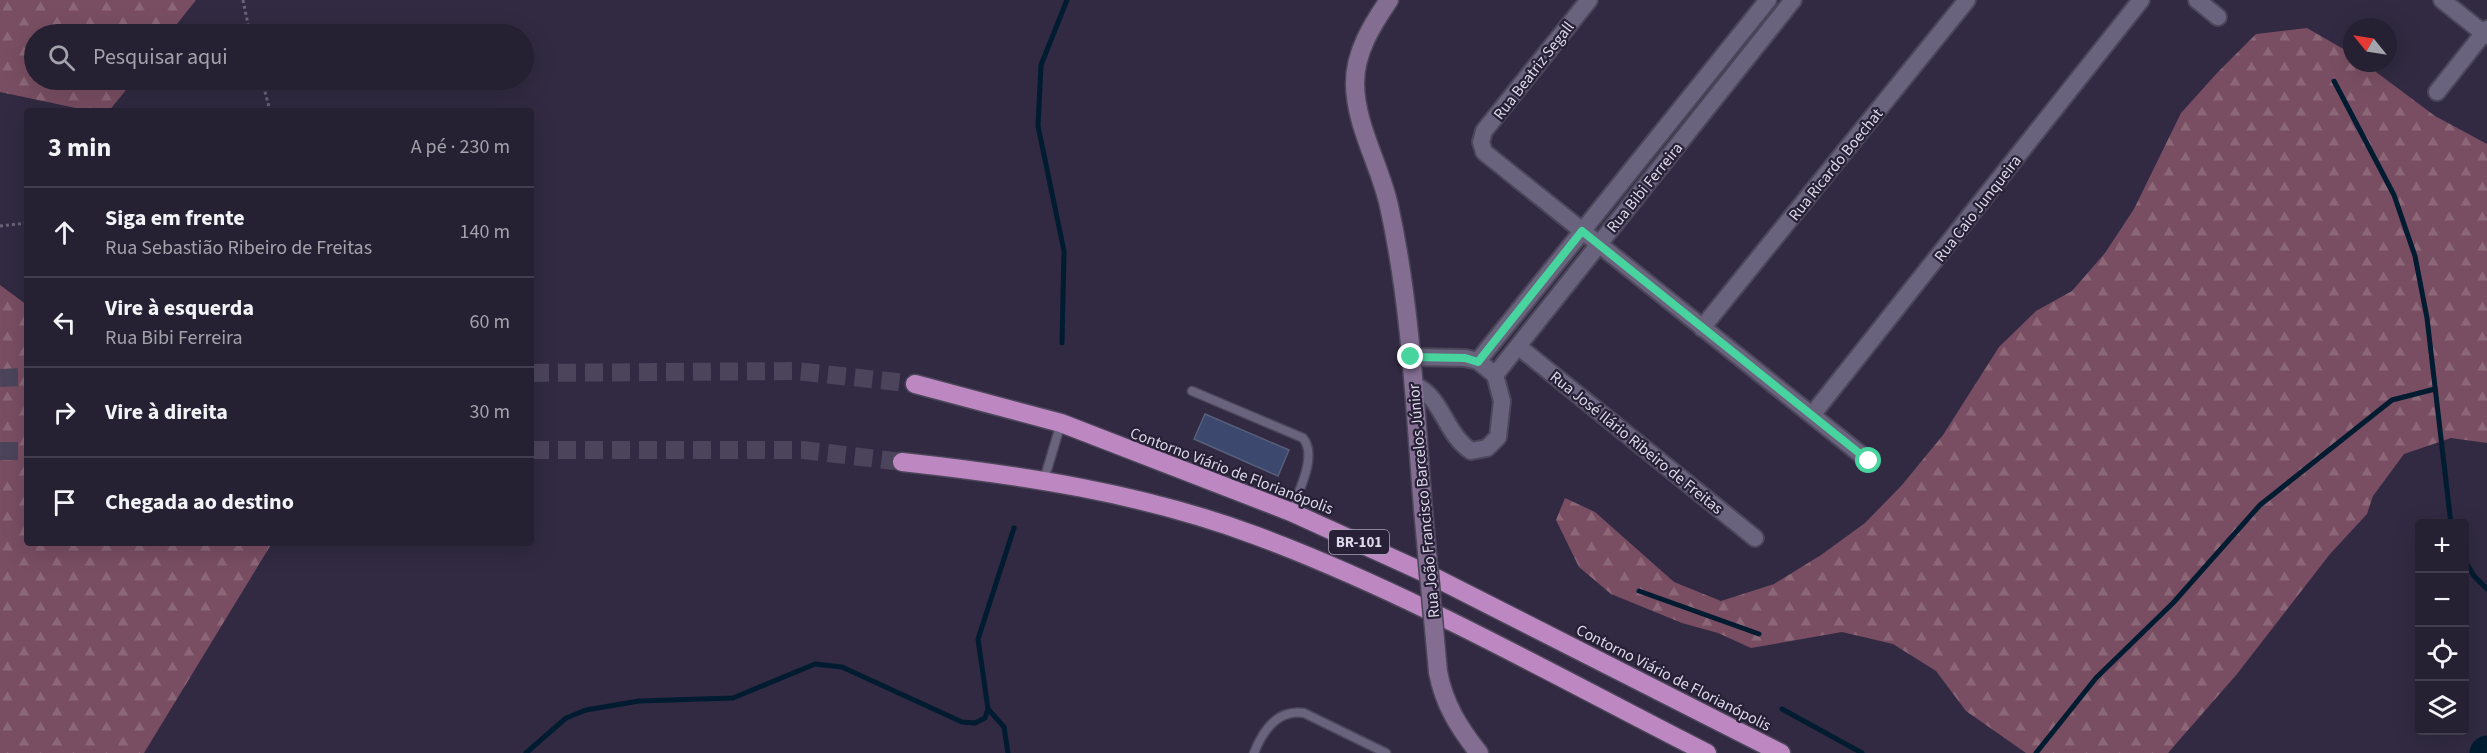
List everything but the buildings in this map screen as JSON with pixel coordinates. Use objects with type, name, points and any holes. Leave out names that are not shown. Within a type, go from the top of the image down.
[{"type":"highway","name":"Contorno Viário de Florianópolis","points":[[915,384],[1061,423],[1291,512],[1434,577],[1781,753]]},
{"type":"highway","name":"BR-101","points":[[902,462],[999,472],[1044,480],[1181,512],[1255,535],[1317,560],[1419,607],[1707,753]]},
{"type":"street","name":"Rua João Francisco Barcelos Júnior","points":[[1389,0],[1357,57],[1355,85],[1362,121],[1389,205],[1411,357],[1438,672],[1442,692],[1458,728],[1479,753]]},
{"type":"street","name":"Rua Beatriz Segall","points":[[1582,231],[1484,152],[1481,142],[1484,131],[1589,0]]},
{"type":"street","name":"Rua Bibi Ferreira","points":[[1478,362],[1768,0]]},
{"type":"street","name":"Rua Bibi Ferreira","points":[[1495,375],[1793,0]]},
{"type":"street","name":"Rua Ricardo Boechat","points":[[1702,328],[1966,0]]},
{"type":"street","name":"Rua Caio Junqueira","points":[[1812,416],[2141,0]]},
{"type":"street","points":[[2197,0],[2218,17]]},
{"type":"street","points":[[2437,92],[2486,33],[2442,0]]},
{"type":"street","points":[[1582,231],[1869,461]]},
{"type":"street","name":"Rua José Ilário Ribeiro de Freitas","points":[[1519,346],[1755,538]]},
{"type":"street","points":[[1411,357],[1465,358],[1478,362],[1495,375],[1502,401],[1498,437],[1487,448],[1471,451],[1460,444],[1427,390],[1414,385]]},
{"type":"lane","points":[[1192,391],[1303,438],[1309,444],[1309,456],[1291,512]]},
{"type":"lane","points":[[1044,480],[1061,423]]},
{"type":"lane","points":[[1254,753],[1266,731],[1280,715],[1291,711],[1304,713],[1386,753]]},
{"type":"path","points":[[243,0],[248,24]]},
{"type":"path","points":[[265,90],[269,108]]},
{"type":"path","points":[[0,226],[24,223]]},
{"type":"green space","points":[[0,0],[196,0],[177,24],[24,24],[24,90],[126,90],[111,108],[76,108],[0,92]]},
{"type":"green space","points":[[2307,28],[2343,49],[2343,72],[2376,72],[2435,116],[2487,144],[2487,443],[2451,438],[2404,454],[2373,496],[2367,514],[2330,554],[2237,674],[2168,753],[2026,753],[1966,711],[1936,671],[1893,644],[1842,632],[1751,648],[1718,633],[1682,623],[1611,594],[1579,567],[1556,520],[1565,498],[1595,512],[1674,582],[1721,601],[1774,584],[1821,555],[1865,523],[1902,485],[1943,435],[1999,347],[2036,311],[2072,291],[2105,253],[2134,209],[2181,113],[2256,34]]},
{"type":"green space","points":[[0,285],[24,303],[24,546],[270,546],[144,753],[0,753]]},
{"type":"waterway","points":[[1062,343],[1064,251],[1038,126],[1041,65],[1067,0]]},
{"type":"waterway","points":[[2334,81],[2394,195],[2415,256],[2427,318],[2450,519]]},
{"type":"waterway","points":[[2036,753],[2096,678],[2173,603],[2260,505],[2392,400],[2435,389]]},
{"type":"waterway","points":[[526,753],[566,718],[586,710],[639,701],[733,698],[815,664],[842,667],[962,722],[975,723],[985,718],[988,709],[978,639],[1014,528]]},
{"type":"waterway","points":[[2469,568],[2487,589]]},
{"type":"waterway","points":[[1639,591],[1759,634]]},
{"type":"waterway","points":[[988,709],[1004,727],[1008,753]]},
{"type":"waterway","points":[[1782,709],[1862,753]]},
{"type":"tunnel","points":[[534,373],[796,371],[915,384]]},
{"type":"tunnel","points":[[0,378],[24,377]]},
{"type":"tunnel","points":[[534,450],[803,450],[902,462]]},
{"type":"tunnel","points":[[0,451],[24,451]]},
{"type":"route","points":[[1411,357],[1465,358],[1478,362],[1582,231],[1869,461]]}]
